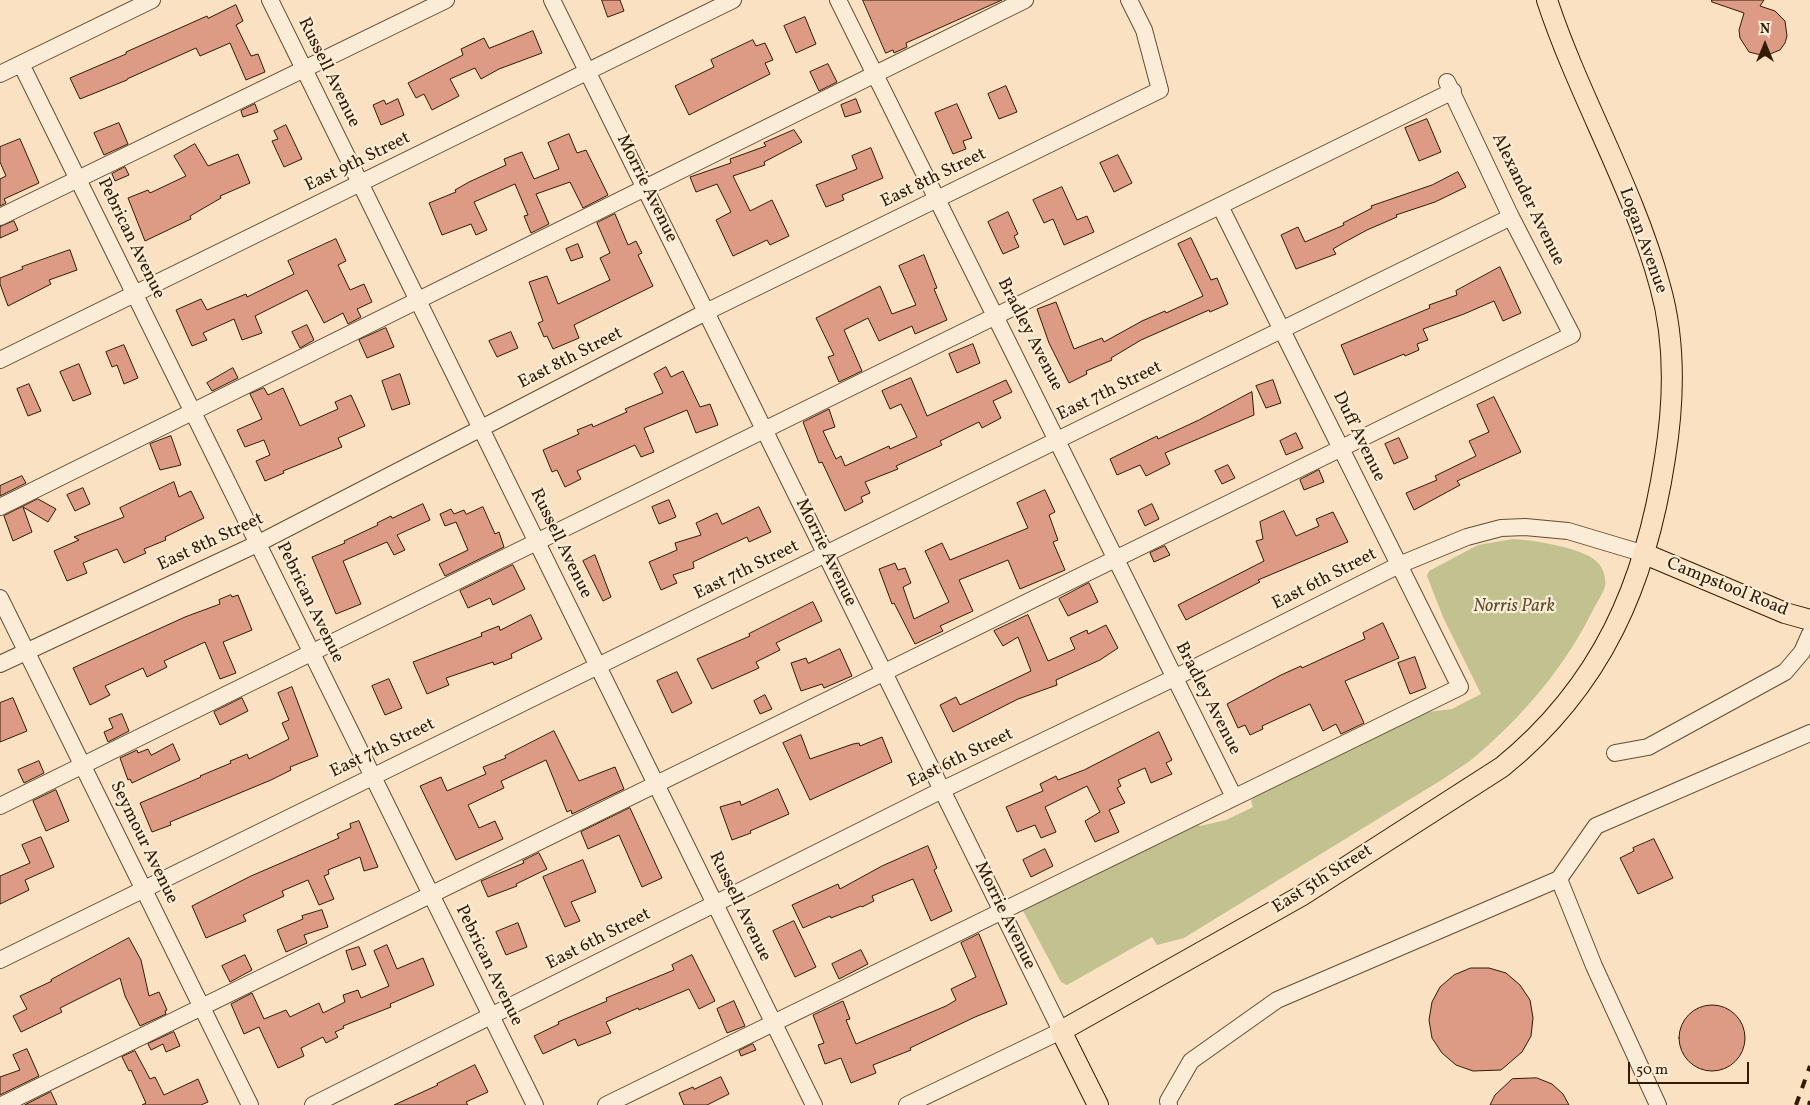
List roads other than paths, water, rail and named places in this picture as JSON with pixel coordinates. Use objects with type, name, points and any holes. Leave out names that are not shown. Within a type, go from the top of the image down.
[{"type":"main road","name":"Logan Avenue","points":[[1547,0],[1559,37],[1645,240],[1661,288],[1669,332],[1672,378],[1670,430],[1661,486],[1645,554]]},
{"type":"main road","name":"Campstool Road","points":[[1645,554],[1785,613],[1810,620]]},
{"type":"main road","name":"East 5th Street","points":[[1061,1031],[1301,896],[1502,767],[1526,747],[1562,710],[1587,676],[1629,598],[1645,554]]},
{"type":"main road","name":"Morrie Avenue","points":[[1061,1031],[1098,1105]]},
{"type":"street","points":[[0,74],[152,0]]},
{"type":"street","name":"Russell Avenue","points":[[270,0],[814,1105]]},
{"type":"street","points":[[0,218],[446,0]]},
{"type":"street","name":"Morrie Avenue","points":[[552,0],[1061,1031]]},
{"type":"street","name":"East 9th Street","points":[[0,360],[733,0]]},
{"type":"street","name":"Bradley Avenue","points":[[838,0],[1234,797]]},
{"type":"street","points":[[0,507],[1025,0]]},
{"type":"street","name":"East 8th Street","points":[[0,664],[258,544],[706,312],[1160,90],[1144,30],[1129,0]]},
{"type":"street","name":"Pebrican Avenue","points":[[21,64],[535,1105]]},
{"type":"street","name":"Alexander Avenue","points":[[1220,206],[1450,87],[1511,217],[1572,335],[1342,448]]},
{"type":"street","points":[[0,806],[1220,206]]},
{"type":"street","name":"Duff Avenue","points":[[1220,206],[1460,687],[1234,797]]},
{"type":"street","name":"East 7th Street","points":[[0,960],[1511,217]]},
{"type":"street","points":[[2,1105],[1342,448]]},
{"type":"street","name":"East 6th Street","points":[[313,1105],[942,790],[1174,678],[1399,565],[1467,536],[1501,528],[1568,531],[1645,554]]},
{"type":"street","name":"Seymour Avenue","points":[[0,598],[250,1105]]},
{"type":"street","points":[[1615,753],[1648,747],[1785,672],[1802,652],[1810,634]]},
{"type":"street","points":[[1169,1105],[1168,1101],[1191,1061],[1277,1000],[1559,878],[1596,826],[1810,733]]},
{"type":"street","points":[[606,1105],[1234,797]]},
{"type":"street","points":[[1559,878],[1594,966],[1658,1105]]},
{"type":"street","name":"East 5th Street","points":[[907,1105],[1061,1031]]},
{"type":"railway","points":[[1796,1105],[1810,1066]]},
{"type":"railway","points":[[1809,1105],[1810,1101]]},
{"type":"park label","name":"Norris Park","points":[[1514,608]]}]
